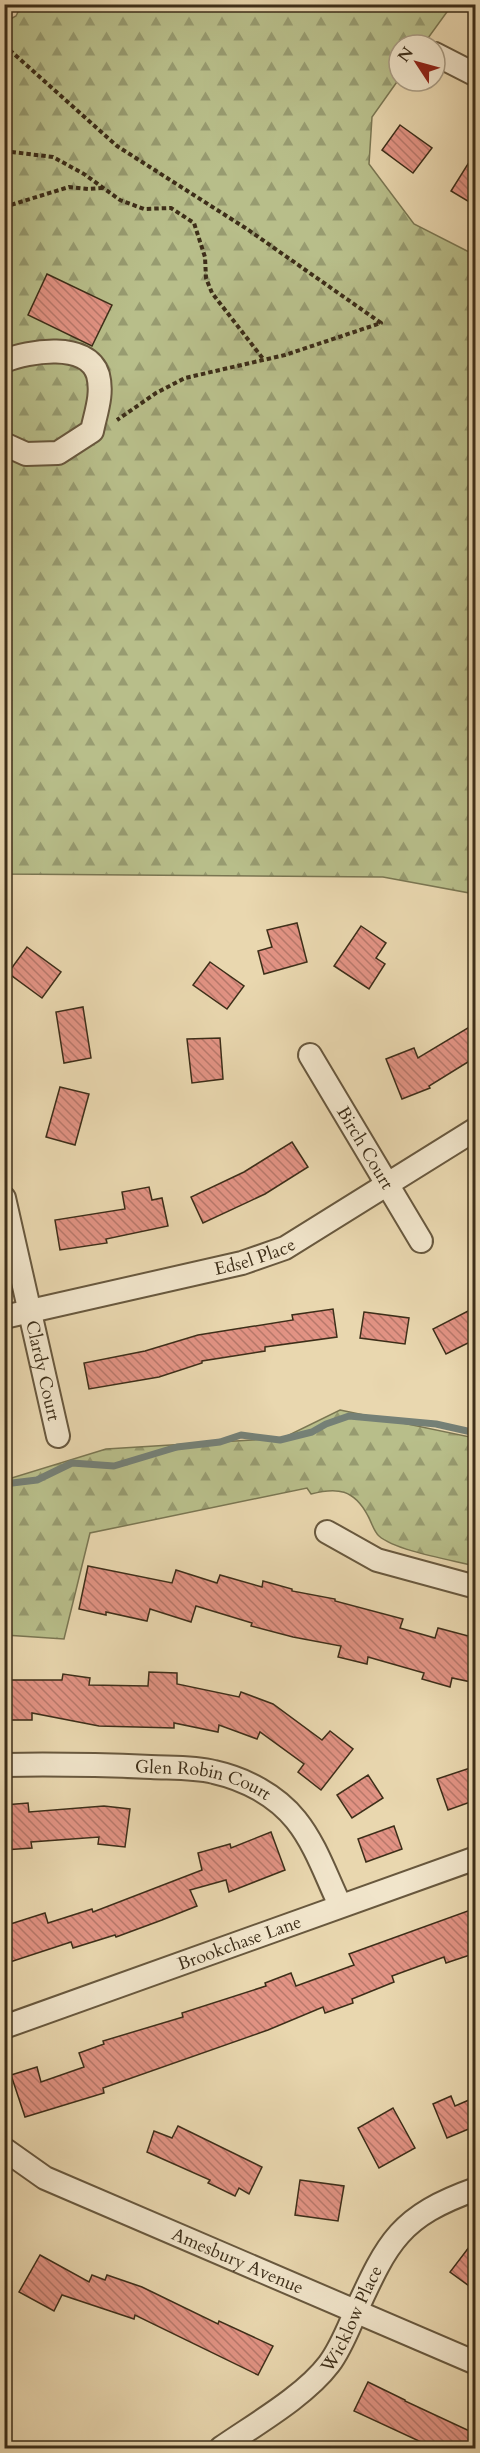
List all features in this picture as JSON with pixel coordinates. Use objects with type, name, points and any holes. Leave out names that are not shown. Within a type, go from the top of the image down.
[{"type":"street","points":[[447,60],[476,75]]},
{"type":"street","points":[[4,361],[21,354],[52,351],[83,357],[98,373],[100,399],[92,431],[58,453],[26,454],[4,444]]},
{"type":"street","name":"Birch Court","points":[[310,1055],[421,1240]]},
{"type":"street","name":"Edsel Place","points":[[4,1317],[242,1263],[285,1248],[476,1129]]},
{"type":"street","name":"Clardy Court","points":[[4,1198],[58,1436]]},
{"type":"street","points":[[327,1532],[377,1560],[476,1587]]},
{"type":"street","name":"Glen Robin Court","points":[[4,1765],[69,1764],[189,1769],[213,1771],[237,1778],[258,1788],[294,1818],[312,1843],[340,1905]]},
{"type":"street","name":"Brookchase Lane","points":[[4,2027],[476,1858]]},
{"type":"street","name":"Amesbury Avenue","points":[[4,2149],[45,2178],[476,2363]]},
{"type":"street","name":"Wicklow Place","points":[[220,2448],[308,2386],[328,2365],[340,2347],[380,2258],[398,2235],[419,2215],[443,2200],[476,2189]]},
{"type":"path","points":[[4,15],[5,4]]},
{"type":"path","points":[[4,45],[117,146],[248,229],[381,323],[285,355],[185,378],[156,393],[101,430],[92,431]]},
{"type":"path","points":[[4,151],[53,157],[120,200],[144,209],[171,208],[194,223],[205,257],[206,278],[212,293],[264,360]]},
{"type":"path","points":[[4,207],[69,187],[103,188]]},
{"type":"green space","points":[[22,4],[452,5],[432,33],[387,33],[387,93],[389,93],[372,117],[369,164],[414,224],[475,255],[475,894],[383,877],[5,874],[5,22],[16,16]]},
{"type":"green space","points":[[340,1410],[475,1438],[475,1566],[411,1551],[387,1541],[377,1534],[363,1507],[351,1495],[337,1491],[311,1494],[307,1488],[90,1533],[64,1639],[5,1635],[5,1480],[106,1449],[283,1438]]},
{"type":"building","points":[[400,125],[432,148],[413,173],[382,150]]},
{"type":"building","points":[[476,151],[476,206],[451,191]]},
{"type":"building","points":[[47,274],[112,305],[92,346],[28,315]]},
{"type":"building","points":[[297,923],[307,962],[264,974],[258,951],[272,947],[267,930]]},
{"type":"building","points":[[361,926],[386,943],[376,958],[385,964],[369,989],[334,966]]},
{"type":"building","points":[[27,947],[61,972],[42,998],[8,973]]},
{"type":"building","points":[[210,962],[244,986],[227,1009],[193,985]]},
{"type":"building","points":[[83,1007],[91,1058],[64,1063],[56,1012]]},
{"type":"building","points":[[476,1023],[476,1057],[429,1086],[430,1088],[402,1099],[386,1059],[414,1048],[418,1058]]},
{"type":"building","points":[[220,1038],[223,1079],[192,1083],[187,1039]]},
{"type":"building","points":[[60,1087],[89,1094],[75,1145],[46,1137]]},
{"type":"building","points":[[292,1142],[308,1167],[265,1194],[203,1223],[191,1197],[244,1172]]},
{"type":"building","points":[[149,1187],[152,1200],[162,1198],[168,1226],[106,1239],[107,1243],[60,1250],[55,1220],[125,1209],[122,1192]]},
{"type":"building","points":[[333,1309],[337,1337],[265,1347],[265,1351],[202,1361],[202,1363],[159,1377],[89,1389],[84,1363],[145,1351],[198,1335],[293,1320],[292,1315]]},
{"type":"building","points":[[470,1310],[476,1321],[476,1339],[446,1354],[433,1329]]},
{"type":"building","points":[[364,1312],[409,1318],[405,1344],[360,1338]]},
{"type":"building","points":[[88,1566],[172,1583],[176,1570],[217,1583],[220,1575],[262,1587],[263,1581],[292,1589],[292,1591],[335,1599],[335,1601],[403,1619],[400,1628],[435,1638],[438,1628],[476,1638],[476,1683],[452,1678],[450,1687],[422,1679],[424,1673],[368,1657],[367,1664],[338,1657],[341,1646],[251,1626],[252,1623],[196,1606],[191,1622],[150,1609],[147,1621],[79,1609]]},
{"type":"building","points":[[149,1672],[177,1673],[177,1684],[239,1697],[241,1692],[273,1704],[322,1740],[330,1731],[353,1749],[321,1790],[298,1772],[304,1764],[260,1732],[257,1739],[219,1725],[218,1732],[174,1723],[174,1728],[99,1726],[32,1713],[32,1720],[4,1720],[4,1680],[62,1680],[63,1674],[90,1678],[89,1685],[148,1686]]},
{"type":"building","points":[[476,1766],[476,1800],[448,1810],[437,1779]]},
{"type":"building","points":[[368,1775],[383,1798],[352,1818],[337,1795]]},
{"type":"building","points":[[28,1803],[29,1812],[104,1806],[130,1809],[125,1847],[98,1844],[99,1837],[31,1842],[32,1848],[4,1850],[4,1805]]},
{"type":"building","points":[[394,1826],[402,1849],[366,1862],[358,1839]]},
{"type":"building","points":[[271,1832],[285,1870],[229,1892],[226,1880],[190,1890],[197,1906],[162,1920],[116,1937],[115,1935],[73,1948],[71,1942],[4,1964],[4,1926],[45,1913],[48,1923],[92,1909],[93,1912],[202,1870],[198,1853],[230,1844],[231,1848]]},
{"type":"building","points":[[476,1908],[476,1953],[446,1963],[444,1957],[392,1976],[394,1982],[352,1999],[353,2003],[325,2013],[323,2007],[268,2030],[103,2088],[104,2093],[25,2117],[11,2075],[37,2067],[41,2082],[84,2067],[79,2053],[104,2044],[103,2041],[183,2017],[182,2013],[266,1986],[265,1983],[291,1973],[296,1986],[354,1965],[349,1954]]},
{"type":"building","points":[[451,2096],[455,2106],[476,2097],[476,2126],[447,2138],[433,2104]]},
{"type":"building","points":[[393,2108],[415,2148],[379,2168],[358,2128]]},
{"type":"building","points":[[178,2126],[262,2167],[249,2194],[239,2188],[235,2196],[208,2183],[210,2180],[147,2152],[154,2131],[172,2138]]},
{"type":"building","points":[[300,2180],[344,2186],[338,2221],[295,2215]]},
{"type":"building","points":[[476,2238],[476,2291],[450,2272]]},
{"type":"building","points":[[40,2255],[89,2282],[92,2275],[105,2280],[107,2275],[142,2287],[218,2324],[219,2321],[273,2346],[258,2375],[135,2315],[134,2319],[62,2295],[54,2311],[19,2292]]},
{"type":"building","points":[[368,2382],[476,2434],[476,2448],[434,2448],[354,2411]]},
{"type":"waterway","points":[[4,1484],[37,1480],[72,1463],[114,1466],[177,1447],[220,1442],[241,1435],[280,1440],[312,1432],[349,1416],[436,1424],[476,1433]]}]
